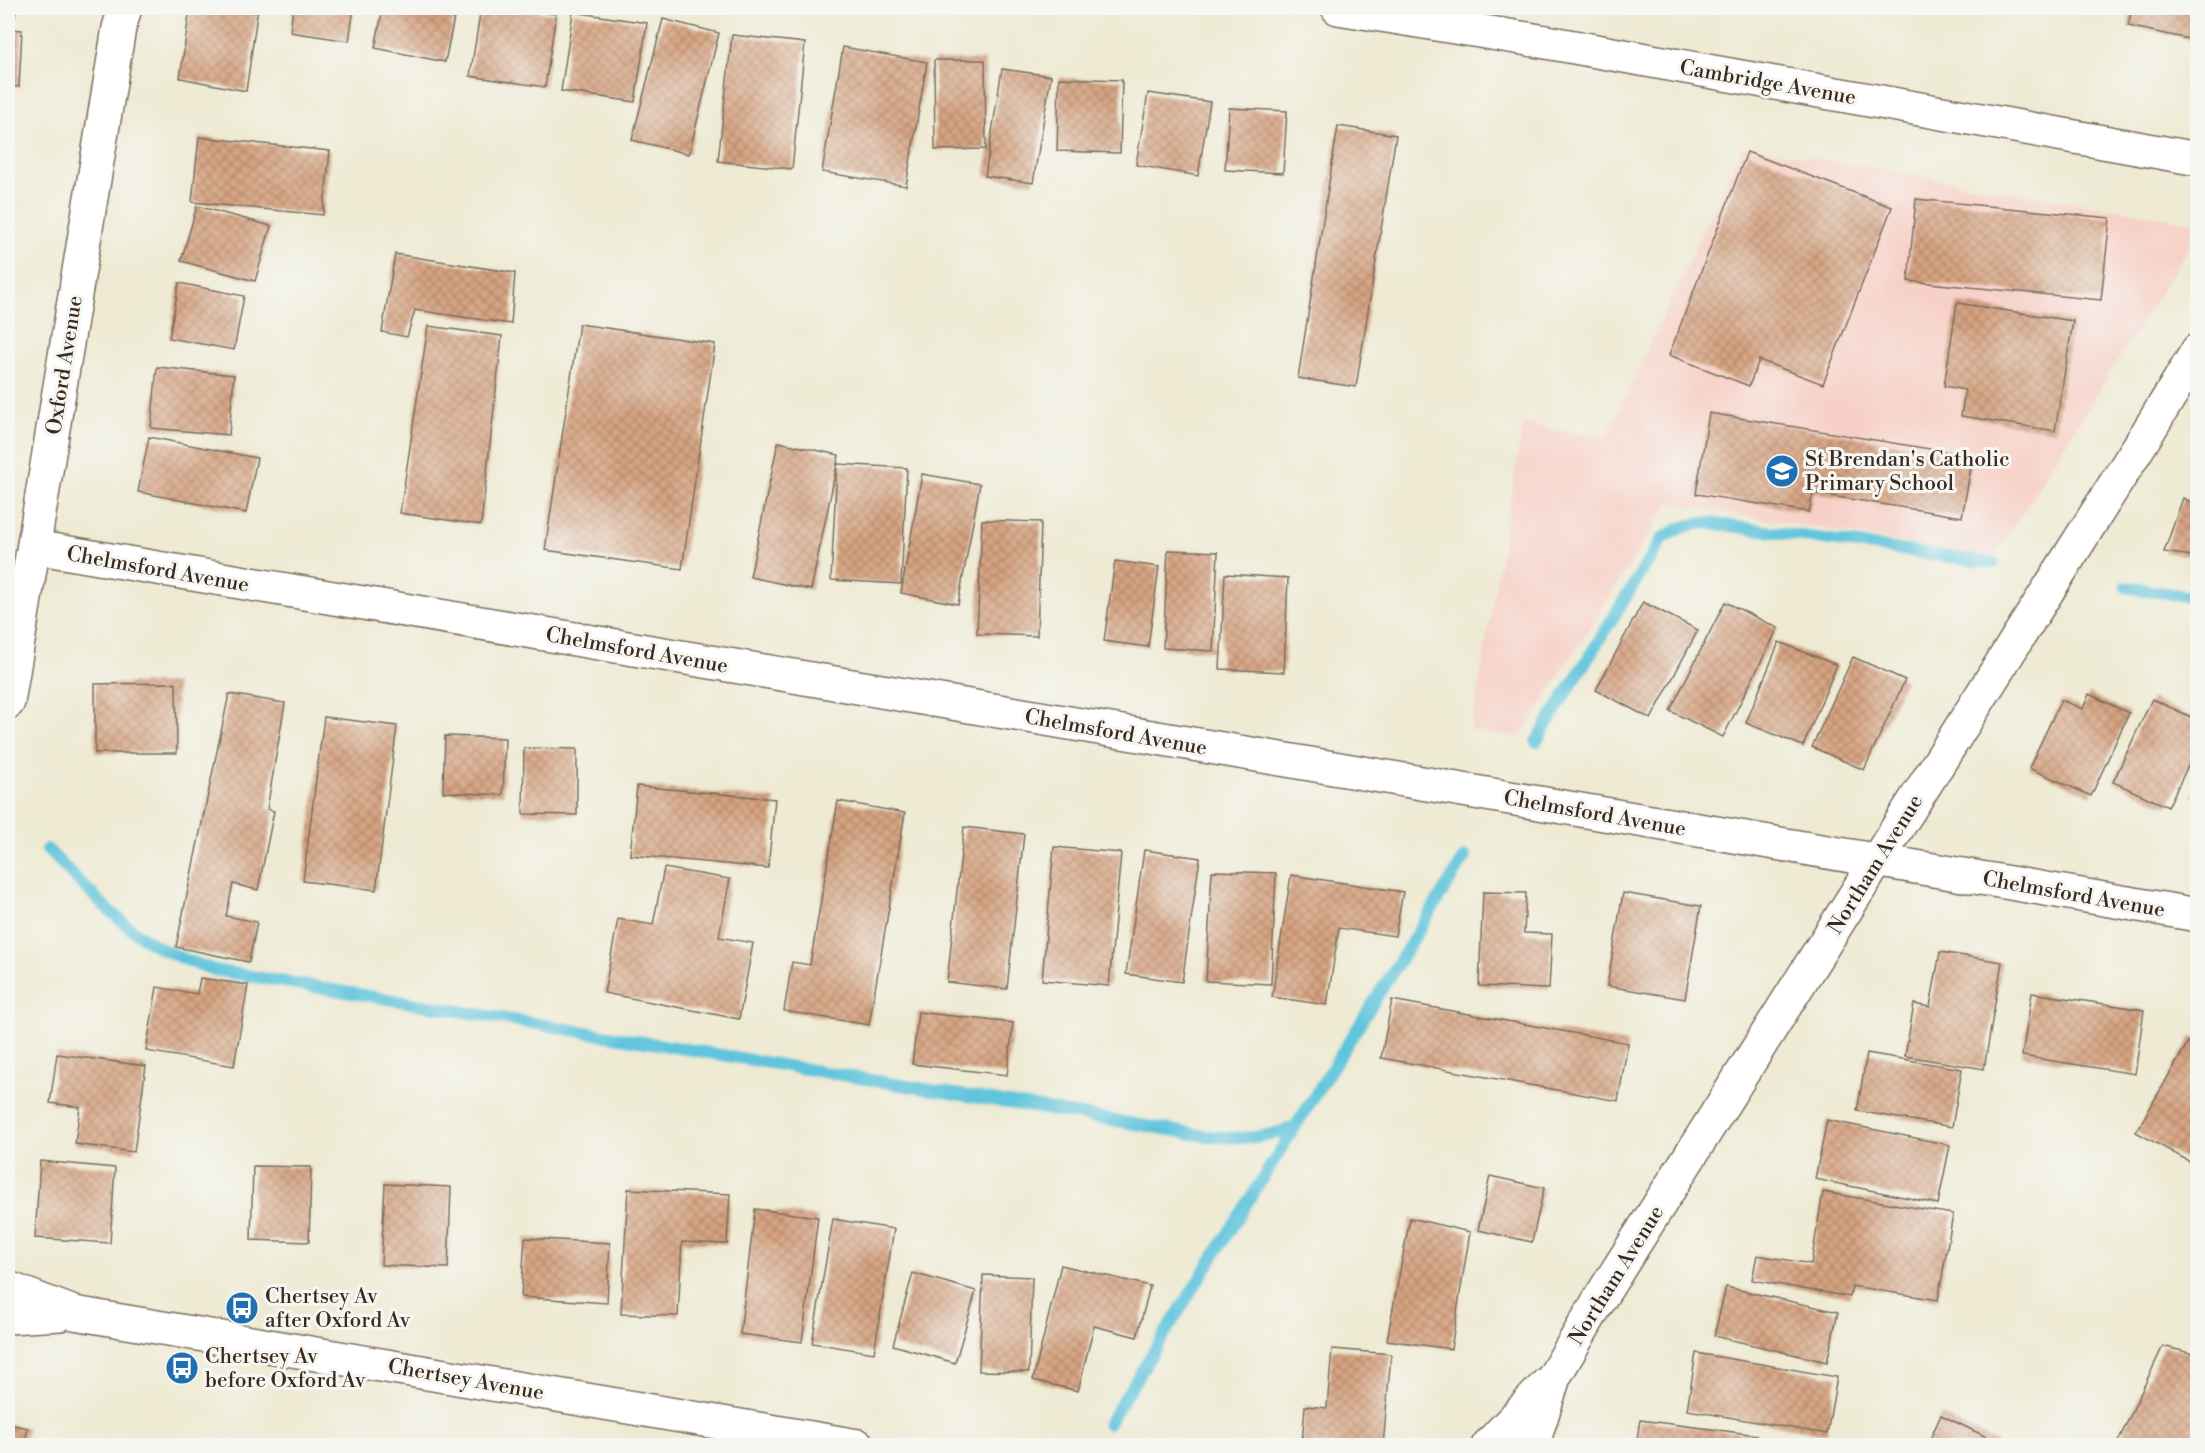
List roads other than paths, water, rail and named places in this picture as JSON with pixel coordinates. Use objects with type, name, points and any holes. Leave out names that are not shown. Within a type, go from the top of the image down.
[{"type":"street","name":"Cambridge Avenue","points":[[1338,8],[1558,44],[2198,159]]},
{"type":"street","name":"Oxford Avenue","points":[[8,702],[120,14]]},
{"type":"street","name":"Northam Avenue","points":[[1532,1446],[1554,1377],[1602,1295],[2198,350]]},
{"type":"street","name":"Chelmsford Avenue","points":[[34,548],[2198,915]]},
{"type":"street","name":"Chertsey Avenue","points":[[8,1288],[74,1313],[858,1446]]},
{"type":"street","name":"Chertsey Avenue","points":[[8,1317],[74,1313]]},
{"type":"street","name":"Northam Avenue","points":[[1488,1446],[1554,1377]]},
{"type":"waterway","points":[[1536,742],[1662,539],[1684,527],[1710,523],[1993,563]]},
{"type":"waterway","points":[[2126,587],[2198,598]]},
{"type":"waterway","points":[[47,849],[100,902],[143,938],[172,954],[214,970],[1206,1136],[1230,1138],[1262,1136],[1296,1126]]},
{"type":"waterway","points":[[1108,1424],[1465,857]]},
{"type":"place","name":"St Brendan's Catholic Primary School","points":[[1782,471]]},
{"type":"place","name":"Chertsey Av after Oxford Av","points":[[242,1308]]},
{"type":"place","name":"Chertsey Av before Oxford Av","points":[[182,1368]]}]
